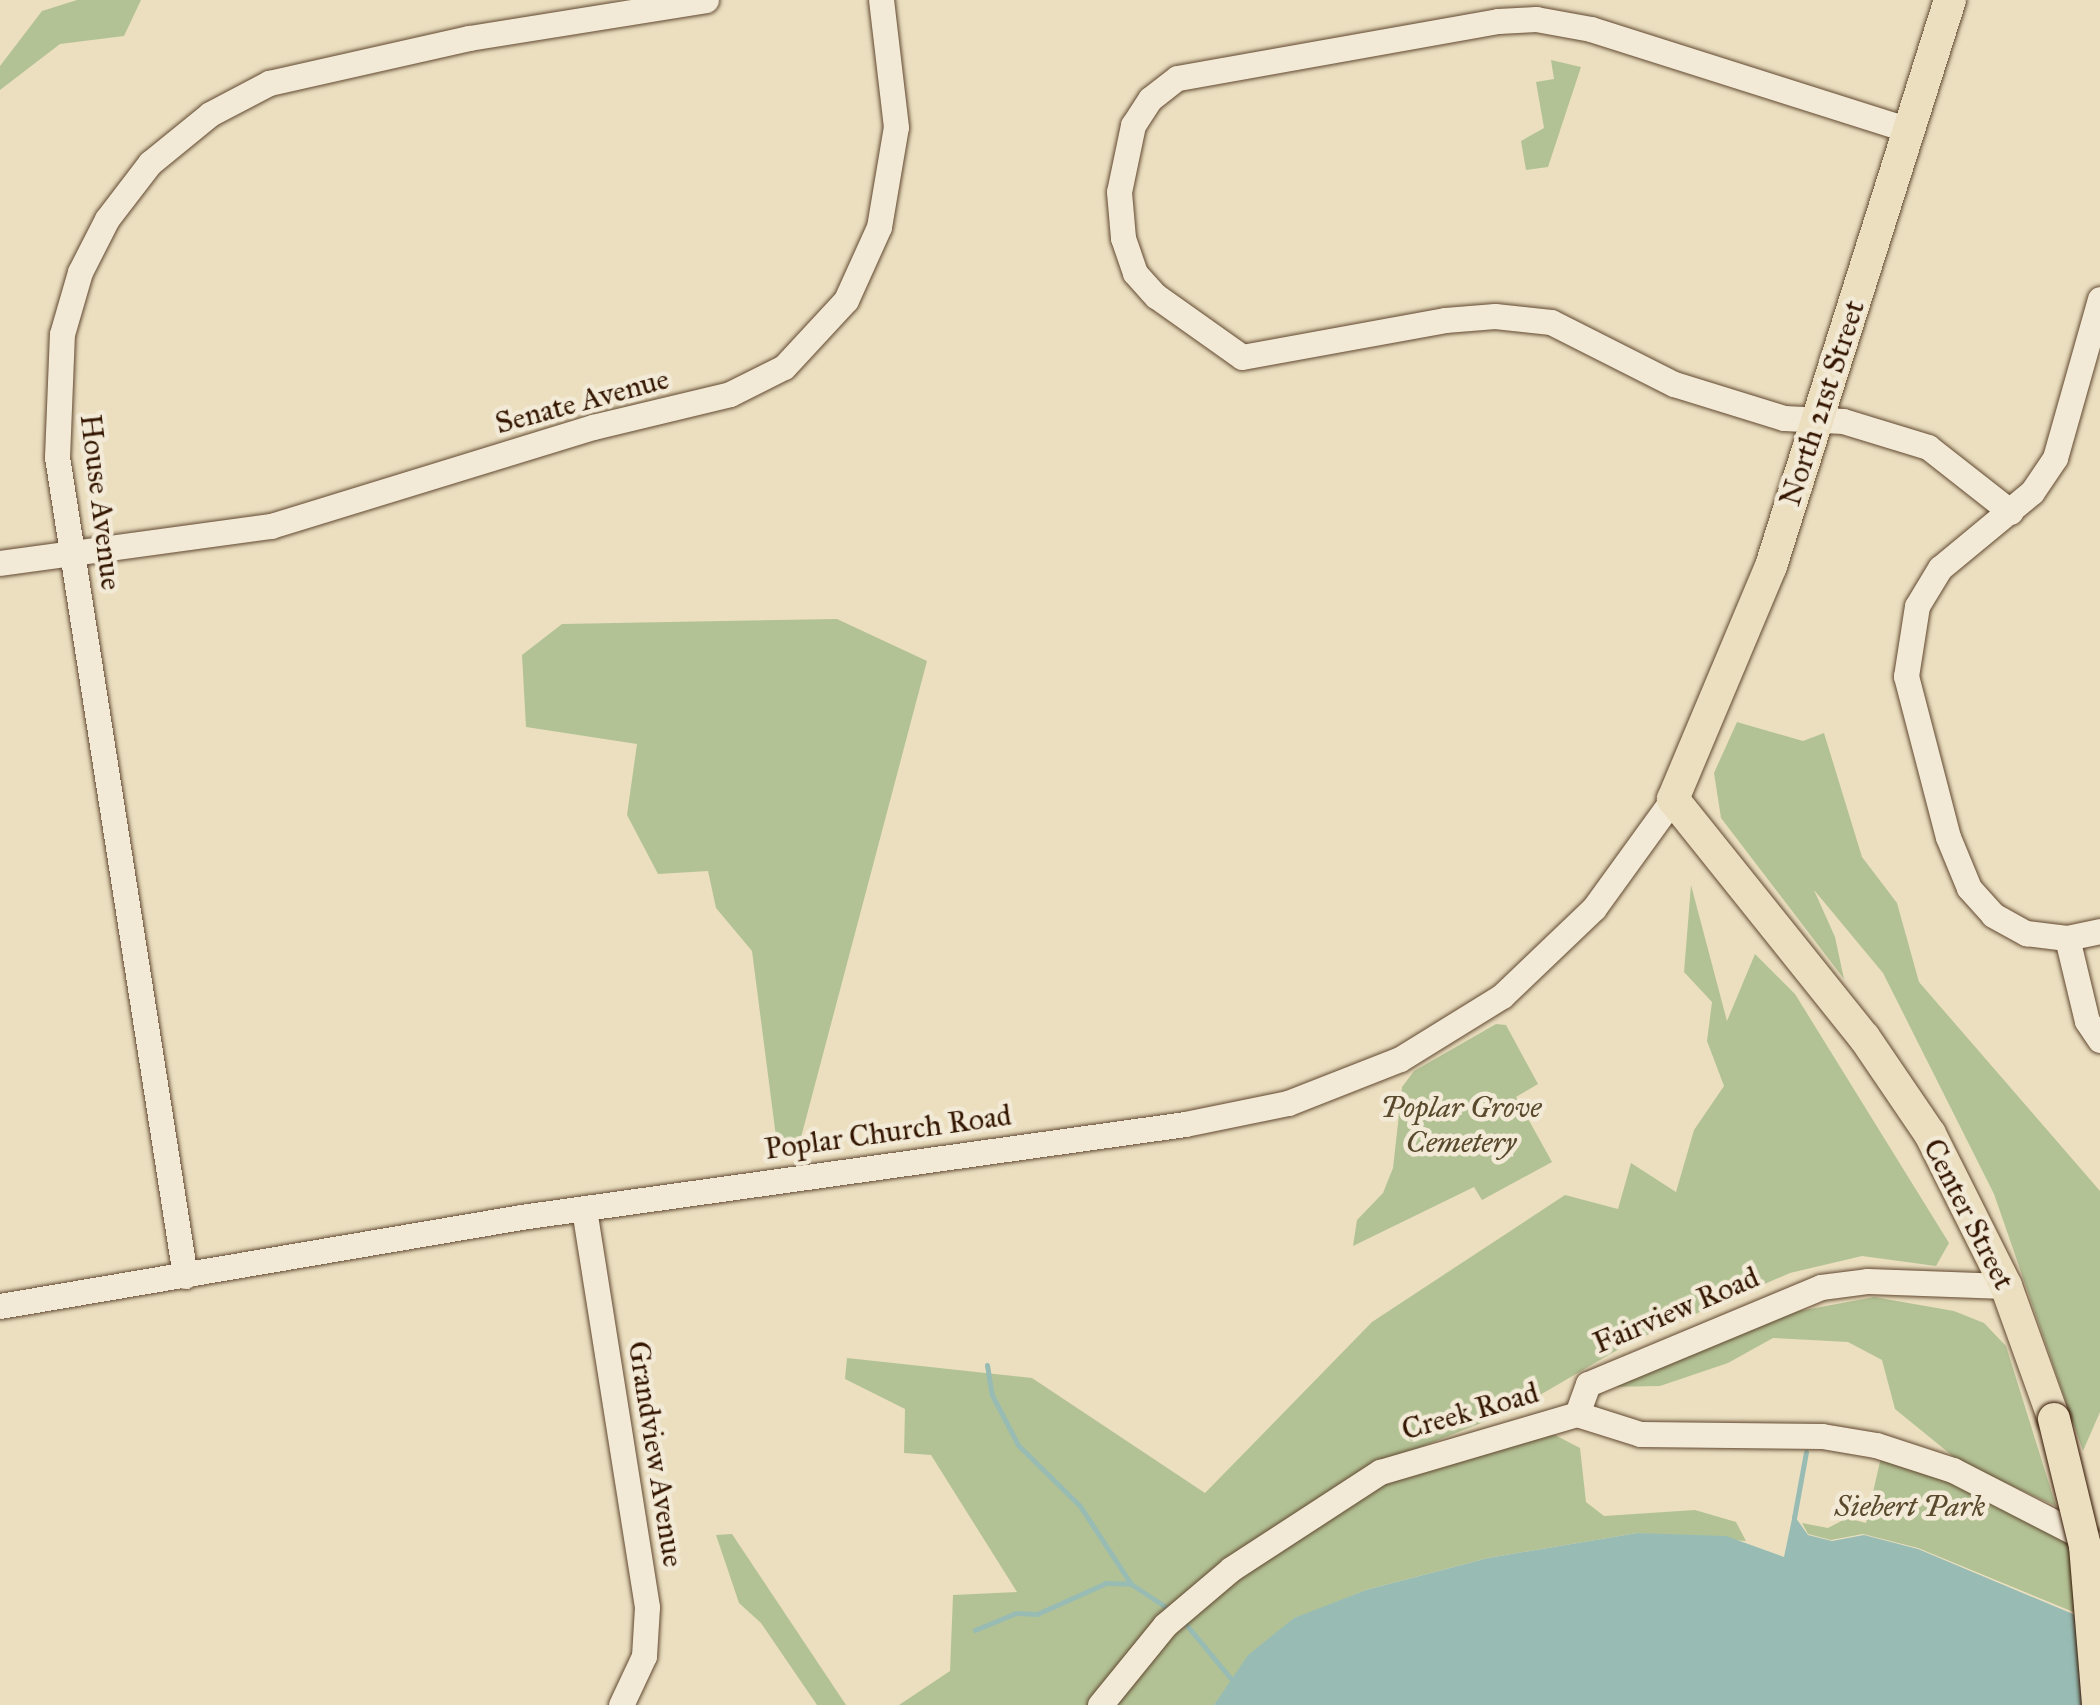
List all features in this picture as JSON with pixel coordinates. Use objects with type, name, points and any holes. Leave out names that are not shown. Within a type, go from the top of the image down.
[{"type":"main road","name":"North 21st Street","points":[[1672,799],[1743,640],[1950,0]]},
{"type":"main road","name":"Center Street","points":[[1672,799],[1898,1084],[1959,1185],[2006,1286],[2054,1420],[2084,1546],[2098,1705]]},
{"type":"street","name":"House Avenue","points":[[185,1276],[54,427],[68,305],[107,219],[176,140],[236,98],[302,72],[706,0]]},
{"type":"street","name":"Senate Avenue","points":[[0,563],[271,526],[594,427],[730,394],[784,367],[846,300],[880,227],[896,127],[881,0]]},
{"type":"street","points":[[1909,130],[1591,29],[1536,19],[1200,70],[1161,88],[1133,125],[1118,192],[1135,273],[1156,296],[1242,356],[1411,324],[1531,318],[1571,330],[1632,368],[1674,384],[1784,418],[1818,417],[1941,453],[2011,512]]},
{"type":"street","points":[[2100,299],[2055,458],[2011,512],[1954,553],[1929,584],[1912,623],[1906,676],[1948,836],[1969,888],[2013,927],[2067,938],[2100,931]]},
{"type":"street","name":"Poplar Church Road","points":[[0,1306],[584,1209],[1185,1124],[1341,1086],[1412,1053],[1502,996],[1604,896],[1672,799]]},
{"type":"street","points":[[2067,938],[2087,1021],[2100,1040]]},
{"type":"street","name":"Grandview Avenue","points":[[584,1209],[646,1607],[644,1656],[621,1705]]},
{"type":"street","name":"Fairview Road","points":[[1577,1414],[1588,1384],[1821,1287],[1867,1281],[2006,1286]]},
{"type":"street","name":"Creek Road","points":[[1100,1705],[1173,1618],[1232,1569],[1380,1472],[1577,1414],[1640,1434],[1822,1436],[1876,1445],[1953,1470],[2100,1546]]},
{"type":"green space","points":[[77,0],[141,0],[124,36],[60,44],[0,90],[0,66],[42,11]]},
{"type":"green space","points":[[1551,60],[1581,67],[1548,167],[1526,170],[1521,141],[1544,128],[1536,82],[1554,79]]},
{"type":"green space","points":[[837,619],[927,661],[799,1145],[776,1137],[752,951],[716,908],[708,871],[658,874],[627,815],[637,744],[526,727],[522,655],[562,624]]},
{"type":"green space","points":[[1737,722],[1803,741],[1824,733],[1862,857],[1897,903],[1919,982],[2100,1191],[2100,1412],[2083,1451],[1994,1194],[1883,973],[1814,890],[1835,937],[1844,979],[1721,818],[1714,773]]},
{"type":"green space","points":[[1691,885],[1727,1021],[1755,954],[1795,994],[1949,1243],[1936,1266],[1862,1256],[1790,1273],[1631,1342],[1514,1410],[1378,1464],[1382,1479],[1551,1433],[1580,1448],[1586,1502],[1604,1516],[1695,1510],[1736,1522],[1746,1541],[1637,1533],[1488,1558],[1366,1590],[1294,1619],[1214,1705],[899,1705],[950,1671],[953,1595],[1017,1592],[931,1455],[904,1453],[905,1409],[845,1379],[847,1358],[1032,1378],[1205,1493],[1372,1322],[1565,1195],[1618,1209],[1631,1163],[1676,1192],[1694,1130],[1724,1086],[1707,1041],[1712,1002],[1684,972]]},
{"type":"green space","name":"Poplar Grove Cemetery","points":[[1496,1024],[1506,1025],[1538,1084],[1516,1097],[1552,1162],[1482,1200],[1474,1187],[1353,1246],[1357,1220],[1383,1193],[1393,1168],[1402,1087],[1414,1071]]},
{"type":"green space","points":[[1874,1297],[1954,1311],[1984,1323],[2006,1346],[2056,1506],[1960,1462],[1895,1409],[1882,1360],[1848,1342],[1773,1338],[1728,1363],[1660,1386],[1605,1387],[1772,1316]]},
{"type":"green space","name":"Siebert Park","points":[[1881,1457],[1970,1490],[2100,1559],[2093,1620],[1918,1548],[1863,1534],[1831,1540],[1808,1534],[1802,1523],[1828,1528],[1847,1518],[1866,1523]]},
{"type":"green space","points":[[732,1534],[846,1705],[817,1705],[761,1623],[739,1603],[716,1535]]},
{"type":"water","points":[[1793,1514],[1808,1535],[1832,1541],[1864,1535],[1918,1549],[2092,1622],[2098,1705],[1214,1705],[1248,1655],[1294,1618],[1366,1590],[1488,1558],[1637,1533],[1726,1536],[1784,1557]]},
{"type":"waterway","points":[[987,1365],[992,1395],[1018,1445],[1080,1506],[1131,1584],[1172,1611]]},
{"type":"waterway","points":[[1794,1518],[1806,1452]]},
{"type":"waterway","points":[[975,1630],[1016,1613],[1037,1614],[1106,1583],[1130,1584]]},
{"type":"waterway","points":[[1184,1622],[1237,1686]]}]
